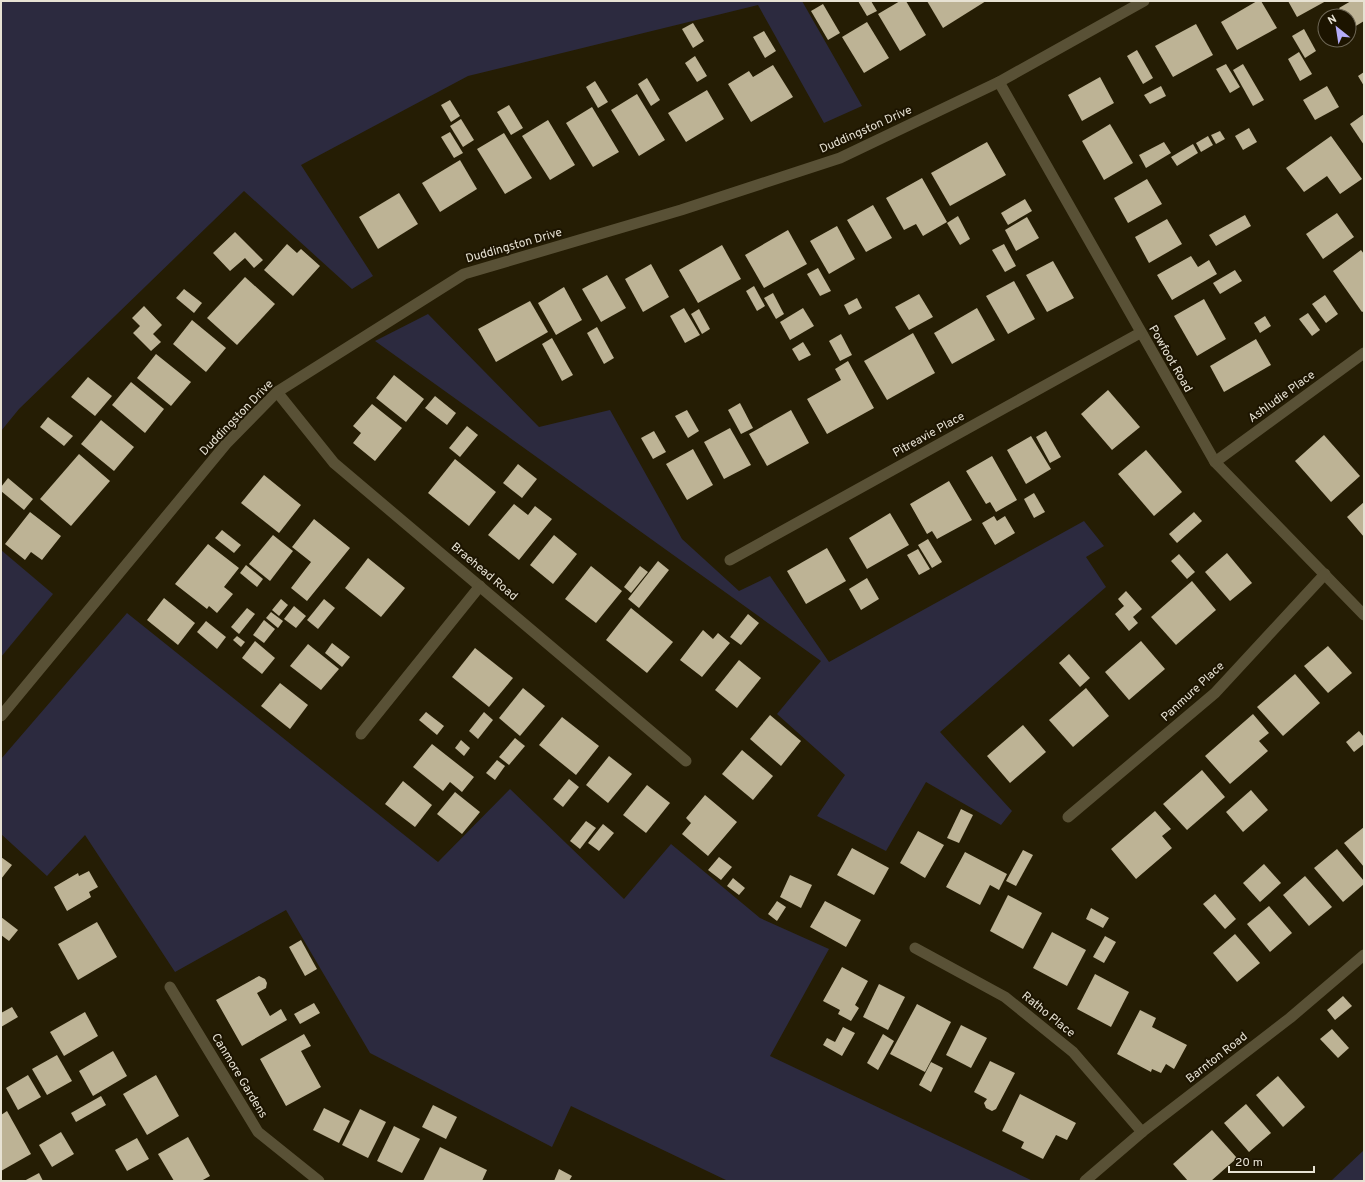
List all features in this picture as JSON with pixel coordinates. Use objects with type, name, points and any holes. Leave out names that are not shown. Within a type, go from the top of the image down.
[{"type":"street","name":"Duddingston Drive","points":[[1,716],[226,444],[277,392],[464,274],[681,210],[840,158],[999,82],[1144,1]]},
{"type":"street","name":"Powfoot Road","points":[[999,82],[1140,333],[1215,462],[1364,615]]},
{"type":"street","name":"Pitreavie Place","points":[[730,560],[1140,333]]},
{"type":"street","name":"Ashludie Place","points":[[1215,462],[1364,353]]},
{"type":"street","name":"Braehead Road","points":[[277,392],[334,463],[686,761]]},
{"type":"street","name":"Panmure Place","points":[[1068,817],[1215,693],[1325,574]]},
{"type":"street","points":[[361,734],[480,586]]},
{"type":"street","name":"Ratho Place","points":[[915,948],[1005,997],[1073,1052],[1142,1132]]},
{"type":"street","name":"Barnton Road","points":[[1085,1181],[1142,1132],[1290,1018],[1364,954]]},
{"type":"street","name":"Canmore Gardens","points":[[170,987],[258,1132],[318,1181]]},
{"type":"shaded area","points":[[1,1],[802,1],[862,106],[824,123],[758,5],[468,76],[301,165],[373,276],[352,289],[244,191],[19,409],[1,431]]},
{"type":"shaded area","points":[[428,314],[539,427],[610,410],[682,539],[739,591],[770,576],[829,662],[1084,521],[1104,546],[1086,557],[1106,587],[940,732],[1012,811],[1001,825],[926,782],[886,851],[817,816],[845,775],[777,714],[821,661],[375,341]]},
{"type":"shaded area","points":[[1,550],[53,594],[1,657]]},
{"type":"shaded area","points":[[127,613],[438,862],[510,789],[624,899],[671,844],[760,918],[829,949],[770,1056],[1033,1181],[728,1181],[571,1106],[552,1147],[370,1053],[286,910],[175,972],[85,835],[47,876],[1,834],[1,759]]},
{"type":"shaded area","points":[[1364,1150],[1364,1181],[1331,1181]]},
{"type":"building","points":[[858,1],[871,1],[877,11],[867,16]]},
{"type":"building","points":[[900,1],[906,1],[926,35],[900,51],[878,14]]},
{"type":"building","points":[[927,1],[986,1],[943,28]]},
{"type":"building","points":[[1257,1],[1261,1],[1277,28],[1237,50],[1221,22]]},
{"type":"building","points":[[1288,1],[1326,1],[1297,17]]},
{"type":"building","points":[[1351,1],[1364,1],[1364,21],[1357,25],[1357,8],[1339,8]]},
{"type":"building","points":[[823,4],[840,33],[828,40],[811,11]]},
{"type":"building","points":[[867,22],[889,58],[864,73],[842,37]]},
{"type":"building","points":[[693,23],[704,41],[693,48],[682,29]]},
{"type":"building","points":[[1196,24],[1213,55],[1173,77],[1155,46]]},
{"type":"building","points":[[1304,29],[1316,51],[1305,58],[1292,36]]},
{"type":"building","points":[[764,31],[776,51],[765,58],[753,37]]},
{"type":"building","points":[[1137,50],[1153,78],[1143,84],[1127,56]]},
{"type":"building","points":[[1299,52],[1312,74],[1300,81],[1288,59]]},
{"type":"building","points":[[695,56],[707,76],[697,82],[685,63]]},
{"type":"building","points":[[1226,64],[1240,87],[1230,93],[1216,69]]},
{"type":"building","points":[[1243,64],[1264,100],[1253,106],[1233,70]]},
{"type":"building","points":[[773,65],[793,97],[751,122],[728,84],[749,71],[753,77]]},
{"type":"building","points":[[1364,72],[1364,86],[1358,76]]},
{"type":"building","points":[[1100,77],[1114,103],[1082,121],[1068,95]]},
{"type":"building","points":[[647,78],[660,100],[651,106],[638,84]]},
{"type":"building","points":[[595,81],[608,102],[598,108],[586,87]]},
{"type":"building","points":[[1161,86],[1166,96],[1150,104],[1144,95]]},
{"type":"building","points":[[1327,86],[1339,107],[1315,120],[1303,100]]},
{"type":"building","points":[[707,90],[724,119],[686,142],[668,113]]},
{"type":"building","points":[[637,94],[665,140],[639,156],[611,110]]},
{"type":"building","points":[[450,100],[460,116],[451,122],[441,105]]},
{"type":"building","points":[[509,105],[523,128],[511,135],[497,112]]},
{"type":"building","points":[[592,107],[619,152],[593,167],[566,123]]},
{"type":"building","points":[[1364,114],[1364,145],[1350,124]]},
{"type":"building","points":[[461,119],[474,140],[463,147],[450,126]]},
{"type":"building","points":[[548,120],[575,165],[550,180],[522,136]]},
{"type":"building","points":[[1110,124],[1133,163],[1104,180],[1082,141]]},
{"type":"building","points":[[1249,128],[1257,142],[1243,150],[1235,136]]},
{"type":"building","points":[[1220,131],[1225,139],[1216,144],[1211,135]]},
{"type":"building","points":[[450,132],[463,153],[454,158],[441,137]]},
{"type":"building","points":[[504,133],[532,178],[505,194],[477,149]]},
{"type":"building","points":[[1208,136],[1213,145],[1201,152],[1196,143]]},
{"type":"building","points":[[1331,136],[1362,179],[1340,194],[1327,176],[1304,192],[1286,168]]},
{"type":"building","points":[[987,142],[1006,175],[950,206],[931,173]]},
{"type":"building","points":[[1164,142],[1171,153],[1146,168],[1139,155]]},
{"type":"building","points":[[1193,144],[1198,153],[1177,166],[1171,157]]},
{"type":"building","points":[[460,160],[477,189],[440,212],[422,183]]},
{"type":"building","points":[[922,178],[947,222],[923,236],[916,224],[904,230],[886,198]]},
{"type":"building","points":[[1147,179],[1162,204],[1128,223],[1114,198]]},
{"type":"building","points":[[399,193],[418,224],[378,249],[359,217]]},
{"type":"building","points":[[1025,199],[1032,211],[1008,225],[1001,213]]},
{"type":"building","points":[[873,205],[892,238],[866,252],[847,220]]},
{"type":"building","points":[[1337,213],[1354,237],[1323,259],[1306,234]]},
{"type":"building","points":[[1245,215],[1251,226],[1216,246],[1209,235]]},
{"type":"building","points":[[958,216],[970,239],[960,245],[947,223]]},
{"type":"building","points":[[1027,217],[1039,238],[1016,251],[1005,230]]},
{"type":"building","points":[[1167,219],[1182,244],[1149,263],[1135,237]]},
{"type":"building","points":[[837,226],[855,259],[829,274],[810,241]]},
{"type":"building","points":[[788,230],[807,264],[764,288],[745,255]]},
{"type":"building","points":[[235,232],[263,260],[254,268],[245,258],[230,271],[213,253]]},
{"type":"building","points":[[287,244],[297,253],[301,249],[320,266],[293,296],[264,270]]},
{"type":"building","points":[[1004,244],[1016,266],[1005,272],[992,250]]},
{"type":"building","points":[[722,245],[741,279],[698,303],[679,270]]},
{"type":"building","points":[[1361,250],[1364,254],[1364,311],[1362,312],[1333,271]]},
{"type":"building","points":[[1191,256],[1198,267],[1209,260],[1217,274],[1172,300],[1157,275]]},
{"type":"building","points":[[1053,261],[1074,298],[1047,312],[1026,275]]},
{"type":"building","points":[[651,264],[669,297],[643,312],[625,279]]},
{"type":"building","points":[[818,268],[831,291],[820,296],[807,274]]},
{"type":"building","points":[[1235,270],[1242,281],[1220,294],[1213,283]]},
{"type":"building","points":[[607,275],[626,308],[601,322],[582,289]]},
{"type":"building","points":[[245,277],[275,304],[237,345],[207,318]]},
{"type":"building","points":[[1014,281],[1035,319],[1008,334],[986,296]]},
{"type":"building","points":[[754,286],[765,306],[757,311],[746,291]]},
{"type":"building","points":[[564,287],[582,320],[556,335],[538,303]]},
{"type":"building","points":[[184,289],[202,303],[194,313],[176,298]]},
{"type":"building","points":[[773,293],[784,314],[776,319],[764,298]]},
{"type":"building","points":[[919,294],[933,317],[909,330],[895,307]]},
{"type":"building","points":[[1325,295],[1338,314],[1326,323],[1312,304]]},
{"type":"building","points":[[857,298],[862,308],[849,315],[844,305]]},
{"type":"building","points":[[1204,299],[1226,339],[1197,356],[1174,316]]},
{"type":"building","points":[[530,301],[548,332],[496,362],[478,329]]},
{"type":"building","points":[[144,306],[162,325],[153,334],[161,342],[151,351],[133,333],[140,326],[132,318]]},
{"type":"building","points":[[684,308],[700,335],[685,343],[670,316]]},
{"type":"building","points":[[803,308],[814,326],[790,340],[780,322]]},
{"type":"building","points":[[977,308],[995,340],[952,364],[934,333]]},
{"type":"building","points":[[699,309],[710,329],[702,334],[691,314]]},
{"type":"building","points":[[1308,313],[1320,330],[1312,336],[1299,319]]},
{"type":"building","points":[[1265,316],[1271,326],[1260,333],[1254,323]]},
{"type":"building","points":[[192,320],[226,348],[206,372],[173,344]]},
{"type":"building","points":[[597,327],[614,358],[604,364],[587,333]]},
{"type":"building","points":[[913,333],[935,373],[887,400],[864,361]]},
{"type":"building","points":[[841,334],[852,355],[840,361],[829,341]]},
{"type":"building","points":[[552,338],[573,375],[562,381],[542,344]]},
{"type":"building","points":[[1256,339],[1271,365],[1224,392],[1210,366]]},
{"type":"building","points":[[803,342],[811,355],[799,361],[792,349]]},
{"type":"building","points":[[156,354],[191,382],[171,406],[137,378]]},
{"type":"building","points":[[848,361],[874,408],[827,434],[807,399],[841,380],[835,369]]},
{"type":"building","points":[[394,375],[424,399],[406,422],[376,398]]},
{"type":"building","points":[[88,377],[112,396],[95,416],[71,397]]},
{"type":"building","points":[[131,382],[164,409],[145,433],[112,405]]},
{"type":"building","points":[[1108,390],[1140,427],[1112,450],[1081,414]]},
{"type":"building","points":[[435,396],[456,413],[447,425],[425,408]]},
{"type":"building","points":[[740,403],[753,428],[741,434],[728,410]]},
{"type":"building","points":[[372,404],[402,428],[375,461],[353,443],[361,433],[353,426]]},
{"type":"building","points":[[687,410],[699,431],[688,438],[675,416]]},
{"type":"building","points":[[791,410],[809,443],[767,466],[749,434]]},
{"type":"building","points":[[48,417],[73,436],[64,446],[40,427]]},
{"type":"building","points":[[101,420],[134,447],[114,471],[81,444]]},
{"type":"building","points":[[467,426],[478,435],[460,457],[449,448]]},
{"type":"building","points":[[730,428],[751,465],[724,479],[704,442]]},
{"type":"building","points":[[654,431],[666,452],[653,459],[641,438]]},
{"type":"building","points":[[1046,431],[1061,457],[1050,463],[1036,437]]},
{"type":"building","points":[[1324,435],[1360,476],[1331,502],[1295,461]]},
{"type":"building","points":[[1031,436],[1051,469],[1026,484],[1007,450]]},
{"type":"building","points":[[693,449],[713,485],[687,500],[666,464]]},
{"type":"building","points":[[1146,450],[1182,492],[1154,516],[1118,474]]},
{"type":"building","points":[[79,454],[110,481],[71,526],[40,499]]},
{"type":"building","points":[[992,456],[1017,500],[996,512],[990,502],[986,504],[966,471]]},
{"type":"building","points":[[455,459],[496,492],[469,526],[428,493]]},
{"type":"building","points":[[518,464],[537,479],[522,498],[503,483]]},
{"type":"building","points":[[264,475],[301,505],[279,533],[241,503]]},
{"type":"building","points":[[8,478],[33,499],[24,510],[1,491],[1,487]]},
{"type":"building","points":[[949,481],[972,520],[937,539],[932,531],[927,534],[910,504]]},
{"type":"building","points":[[1034,493],[1045,512],[1034,518],[1024,499]]},
{"type":"building","points":[[1364,502],[1364,537],[1347,517]]},
{"type":"building","points":[[514,504],[528,515],[535,506],[552,519],[519,560],[488,535]]},
{"type":"building","points":[[30,512],[61,536],[42,560],[31,552],[25,560],[5,544]]},
{"type":"building","points":[[1194,512],[1202,521],[1177,543],[1169,534]]},
{"type":"building","points":[[890,513],[909,545],[867,569],[849,538]]},
{"type":"building","points":[[994,516],[997,521],[1005,516],[1015,533],[995,545],[982,523]]},
{"type":"building","points":[[314,519],[350,548],[307,601],[291,588],[311,562],[292,547]]},
{"type":"building","points":[[222,530],[241,545],[234,553],[215,538]]},
{"type":"building","points":[[273,535],[293,551],[270,581],[249,564]]},
{"type":"building","points":[[554,535],[577,554],[553,584],[530,565]]},
{"type":"building","points":[[928,539],[942,562],[932,568],[918,545]]},
{"type":"building","points":[[208,544],[239,568],[224,587],[233,594],[217,613],[209,606],[207,609],[175,584]]},
{"type":"building","points":[[827,548],[846,581],[806,604],[787,571]]},
{"type":"building","points":[[918,549],[930,569],[919,575],[907,555]]},
{"type":"building","points":[[1227,553],[1252,583],[1230,601],[1205,572]]},
{"type":"building","points":[[1179,554],[1195,572],[1187,579],[1171,561]]},
{"type":"building","points":[[368,558],[405,588],[381,617],[345,588]]},
{"type":"building","points":[[658,561],[669,570],[639,608],[628,599]]},
{"type":"building","points":[[246,565],[263,579],[257,587],[240,573]]},
{"type":"building","points":[[591,566],[622,591],[596,623],[565,599]]},
{"type":"building","points":[[640,566],[648,572],[631,593],[624,587]]},
{"type":"building","points":[[867,578],[879,599],[861,610],[849,589]]},
{"type":"building","points":[[1192,581],[1216,610],[1176,645],[1151,617]]},
{"type":"building","points":[[1126,591],[1142,609],[1133,617],[1138,623],[1129,631],[1115,614],[1124,606],[1118,599]]},
{"type":"building","points":[[164,598],[195,623],[178,645],[147,620]]},
{"type":"building","points":[[281,599],[288,605],[279,616],[272,610]]},
{"type":"building","points":[[324,599],[335,608],[318,629],[307,620]]},
{"type":"building","points":[[294,606],[306,616],[296,628],[284,619]]},
{"type":"building","points":[[247,608],[255,614],[239,634],[231,627]]},
{"type":"building","points":[[631,608],[673,642],[647,673],[606,640]]},
{"type":"building","points":[[271,612],[283,621],[278,628],[266,618]]},
{"type":"building","points":[[748,614],[759,623],[741,645],[730,637]]},
{"type":"building","points":[[264,620],[275,629],[264,643],[253,635]]},
{"type":"building","points":[[206,621],[226,637],[217,649],[197,632]]},
{"type":"building","points":[[703,630],[713,639],[718,633],[730,643],[702,677],[680,660]]},
{"type":"building","points":[[237,636],[245,642],[241,647],[233,640]]},
{"type":"building","points":[[255,641],[275,658],[262,674],[242,658]]},
{"type":"building","points":[[1141,641],[1165,669],[1129,700],[1105,672]]},
{"type":"building","points":[[332,643],[350,657],[342,667],[325,653]]},
{"type":"building","points":[[308,644],[339,669],[321,690],[290,666]]},
{"type":"building","points":[[1328,646],[1352,673],[1328,693],[1304,666]]},
{"type":"building","points":[[475,648],[513,678],[489,707],[452,677]]},
{"type":"building","points":[[1069,654],[1090,678],[1080,687],[1059,663]]},
{"type":"building","points":[[739,660],[761,678],[737,708],[715,690]]},
{"type":"building","points":[[1295,674],[1320,703],[1283,736],[1257,707]]},
{"type":"building","points":[[280,683],[308,705],[290,729],[261,706]]},
{"type":"building","points":[[523,688],[545,706],[520,736],[499,718]]},
{"type":"building","points":[[1086,688],[1109,716],[1073,747],[1049,720]]},
{"type":"building","points":[[426,712],[444,726],[437,735],[419,720]]},
{"type":"building","points":[[484,712],[493,720],[478,739],[469,731]]},
{"type":"building","points":[[1253,714],[1269,733],[1259,741],[1268,751],[1230,784],[1205,756]]},
{"type":"building","points":[[770,715],[801,741],[781,766],[750,739]]},
{"type":"building","points":[[562,717],[599,746],[576,775],[539,745]]},
{"type":"building","points":[[1023,725],[1046,752],[1010,783],[987,756]]},
{"type":"building","points":[[1359,731],[1364,737],[1364,744],[1354,752],[1346,742]]},
{"type":"building","points":[[515,738],[525,746],[509,765],[499,757]]},
{"type":"building","points":[[461,740],[470,748],[464,756],[455,748]]},
{"type":"building","points":[[432,744],[474,777],[462,792],[450,782],[443,791],[413,767]]},
{"type":"building","points":[[742,750],[773,776],[753,800],[722,774]]},
{"type":"building","points":[[609,756],[632,774],[608,803],[586,785]]},
{"type":"building","points":[[497,760],[505,766],[495,780],[486,773]]},
{"type":"building","points":[[1202,770],[1225,797],[1187,830],[1163,804]]},
{"type":"building","points":[[569,779],[579,787],[563,807],[553,799]]},
{"type":"building","points":[[403,781],[432,805],[415,827],[385,804]]},
{"type":"building","points":[[647,785],[670,803],[646,833],[623,815]]},
{"type":"building","points":[[1251,790],[1268,810],[1243,832],[1226,812]]},
{"type":"building","points":[[455,792],[480,812],[462,834],[437,814]]},
{"type":"building","points":[[705,795],[737,822],[708,856],[682,834],[691,823],[686,818]]},
{"type":"building","points":[[961,809],[973,815],[959,843],[947,838]]},
{"type":"building","points":[[1155,811],[1171,829],[1162,836],[1172,848],[1136,879],[1111,849]]},
{"type":"building","points":[[586,821],[596,828],[580,849],[570,841]]},
{"type":"building","points":[[603,824],[614,833],[599,851],[588,843]]},
{"type":"building","points":[[1364,827],[1364,867],[1344,843]]},
{"type":"building","points":[[918,831],[944,845],[925,878],[900,863]]},
{"type":"building","points":[[852,848],[889,868],[874,895],[837,875]]},
{"type":"building","points":[[1337,849],[1364,881],[1364,884],[1343,902],[1314,868]]},
{"type":"building","points":[[1023,850],[1033,855],[1016,886],[1006,881]]},
{"type":"building","points":[[965,852],[1007,874],[999,890],[990,885],[980,905],[946,887]]},
{"type":"building","points":[[1,857],[12,865],[1,879]]},
{"type":"building","points":[[719,857],[732,867],[721,880],[708,870]]},
{"type":"building","points":[[1264,864],[1281,883],[1260,902],[1243,883]]},
{"type":"building","points":[[89,871],[98,887],[89,892],[91,897],[67,911],[54,887],[78,873],[79,876]]},
{"type":"building","points":[[790,875],[812,885],[801,908],[780,897]]},
{"type":"building","points":[[1305,876],[1332,907],[1309,926],[1283,895]]},
{"type":"building","points":[[733,878],[745,888],[739,895],[727,886]]},
{"type":"building","points":[[1215,894],[1236,919],[1225,929],[1203,904]]},
{"type":"building","points":[[1008,895],[1042,913],[1023,949],[990,931]]},
{"type":"building","points":[[777,901],[786,907],[777,921],[768,914]]},
{"type":"building","points":[[825,901],[861,920],[846,947],[810,927]]},
{"type":"building","points":[[1269,906],[1292,933],[1270,952],[1247,924]]},
{"type":"building","points":[[1091,908],[1109,918],[1103,928],[1086,919]]},
{"type":"building","points":[[1,917],[18,930],[9,941],[1,935]]},
{"type":"building","points":[[97,922],[117,957],[78,980],[58,944]]},
{"type":"building","points":[[1052,932],[1086,950],[1067,986],[1033,968]]},
{"type":"building","points":[[1235,934],[1260,963],[1237,982],[1213,953]]},
{"type":"building","points":[[1105,936],[1116,942],[1104,963],[1093,957]]},
{"type":"building","points":[[301,940],[317,969],[305,976],[289,947]]},
{"type":"building","points":[[842,967],[868,981],[855,1005],[859,1008],[851,1021],[838,1014],[840,1010],[823,1001]]},
{"type":"building","points":[[1095,974],[1129,992],[1111,1027],[1077,1009]]},
{"type":"building","points":[[259,976],[265,979],[267,983],[266,988],[257,993],[270,1016],[281,1009],[287,1020],[242,1046],[216,1000]]},
{"type":"building","points":[[879,984],[905,997],[888,1030],[863,1017]]},
{"type":"building","points":[[1343,996],[1352,1006],[1335,1020],[1327,1010]]},
{"type":"building","points":[[314,1003],[320,1013],[300,1024],[294,1014]]},
{"type":"building","points":[[917,1004],[951,1022],[925,1072],[890,1054]]},
{"type":"building","points":[[12,1007],[18,1017],[1,1027],[1,1013]]},
{"type":"building","points":[[1140,1010],[1156,1018],[1152,1027],[1187,1045],[1174,1069],[1166,1064],[1161,1073],[1152,1069],[1151,1072],[1117,1054]]},
{"type":"building","points":[[85,1012],[98,1036],[64,1056],[50,1032]]},
{"type":"building","points":[[961,1025],[987,1038],[971,1068],[946,1055]]},
{"type":"building","points":[[843,1027],[855,1033],[842,1056],[823,1045],[827,1038],[835,1042]]},
{"type":"building","points":[[1332,1029],[1349,1048],[1338,1058],[1320,1039]]},
{"type":"building","points":[[304,1034],[311,1046],[301,1051],[321,1087],[286,1106],[260,1059]]},
{"type":"building","points":[[883,1034],[894,1041],[878,1070],[867,1063]]},
{"type":"building","points":[[113,1051],[127,1076],[93,1096],[79,1071]]},
{"type":"building","points":[[57,1055],[72,1081],[47,1095],[32,1069]]},
{"type":"building","points":[[990,1061],[1015,1073],[996,1109],[992,1111],[986,1108],[984,1103],[987,1099],[974,1092]]},
{"type":"building","points":[[931,1062],[943,1068],[931,1092],[919,1085]]},
{"type":"building","points":[[28,1075],[41,1097],[18,1110],[6,1088]]},
{"type":"building","points":[[156,1075],[179,1116],[147,1135],[123,1094]]},
{"type":"building","points":[[1278,1076],[1305,1107],[1283,1127],[1256,1095]]},
{"type":"building","points":[[1020,1094],[1076,1123],[1067,1140],[1056,1135],[1043,1159],[1021,1148],[1024,1142],[1002,1131]]},
{"type":"building","points":[[101,1096],[106,1105],[76,1122],[71,1113]]},
{"type":"building","points":[[1246,1104],[1271,1133],[1249,1152],[1224,1123]]},
{"type":"building","points":[[433,1105],[457,1117],[446,1139],[422,1127]]},
{"type":"building","points":[[324,1108],[350,1121],[339,1143],[313,1130]]},
{"type":"building","points":[[360,1109],[386,1122],[368,1158],[342,1145]]},
{"type":"building","points":[[7,1111],[31,1154],[1,1171],[1,1115]]},
{"type":"building","points":[[394,1126],[420,1139],[402,1173],[377,1161]]},
{"type":"building","points":[[1212,1130],[1237,1158],[1211,1181],[1188,1181],[1173,1164]]},
{"type":"building","points":[[61,1132],[74,1154],[52,1167],[39,1145]]},
{"type":"building","points":[[188,1137],[210,1176],[201,1181],[174,1181],[158,1154]]},
{"type":"building","points":[[137,1138],[149,1159],[127,1171],[115,1150]]},
{"type":"building","points":[[440,1147],[487,1170],[482,1181],[423,1181]]},
{"type":"building","points":[[559,1169],[572,1176],[569,1181],[554,1181]]},
{"type":"building","points":[[39,1173],[43,1181],[24,1181]]}]
